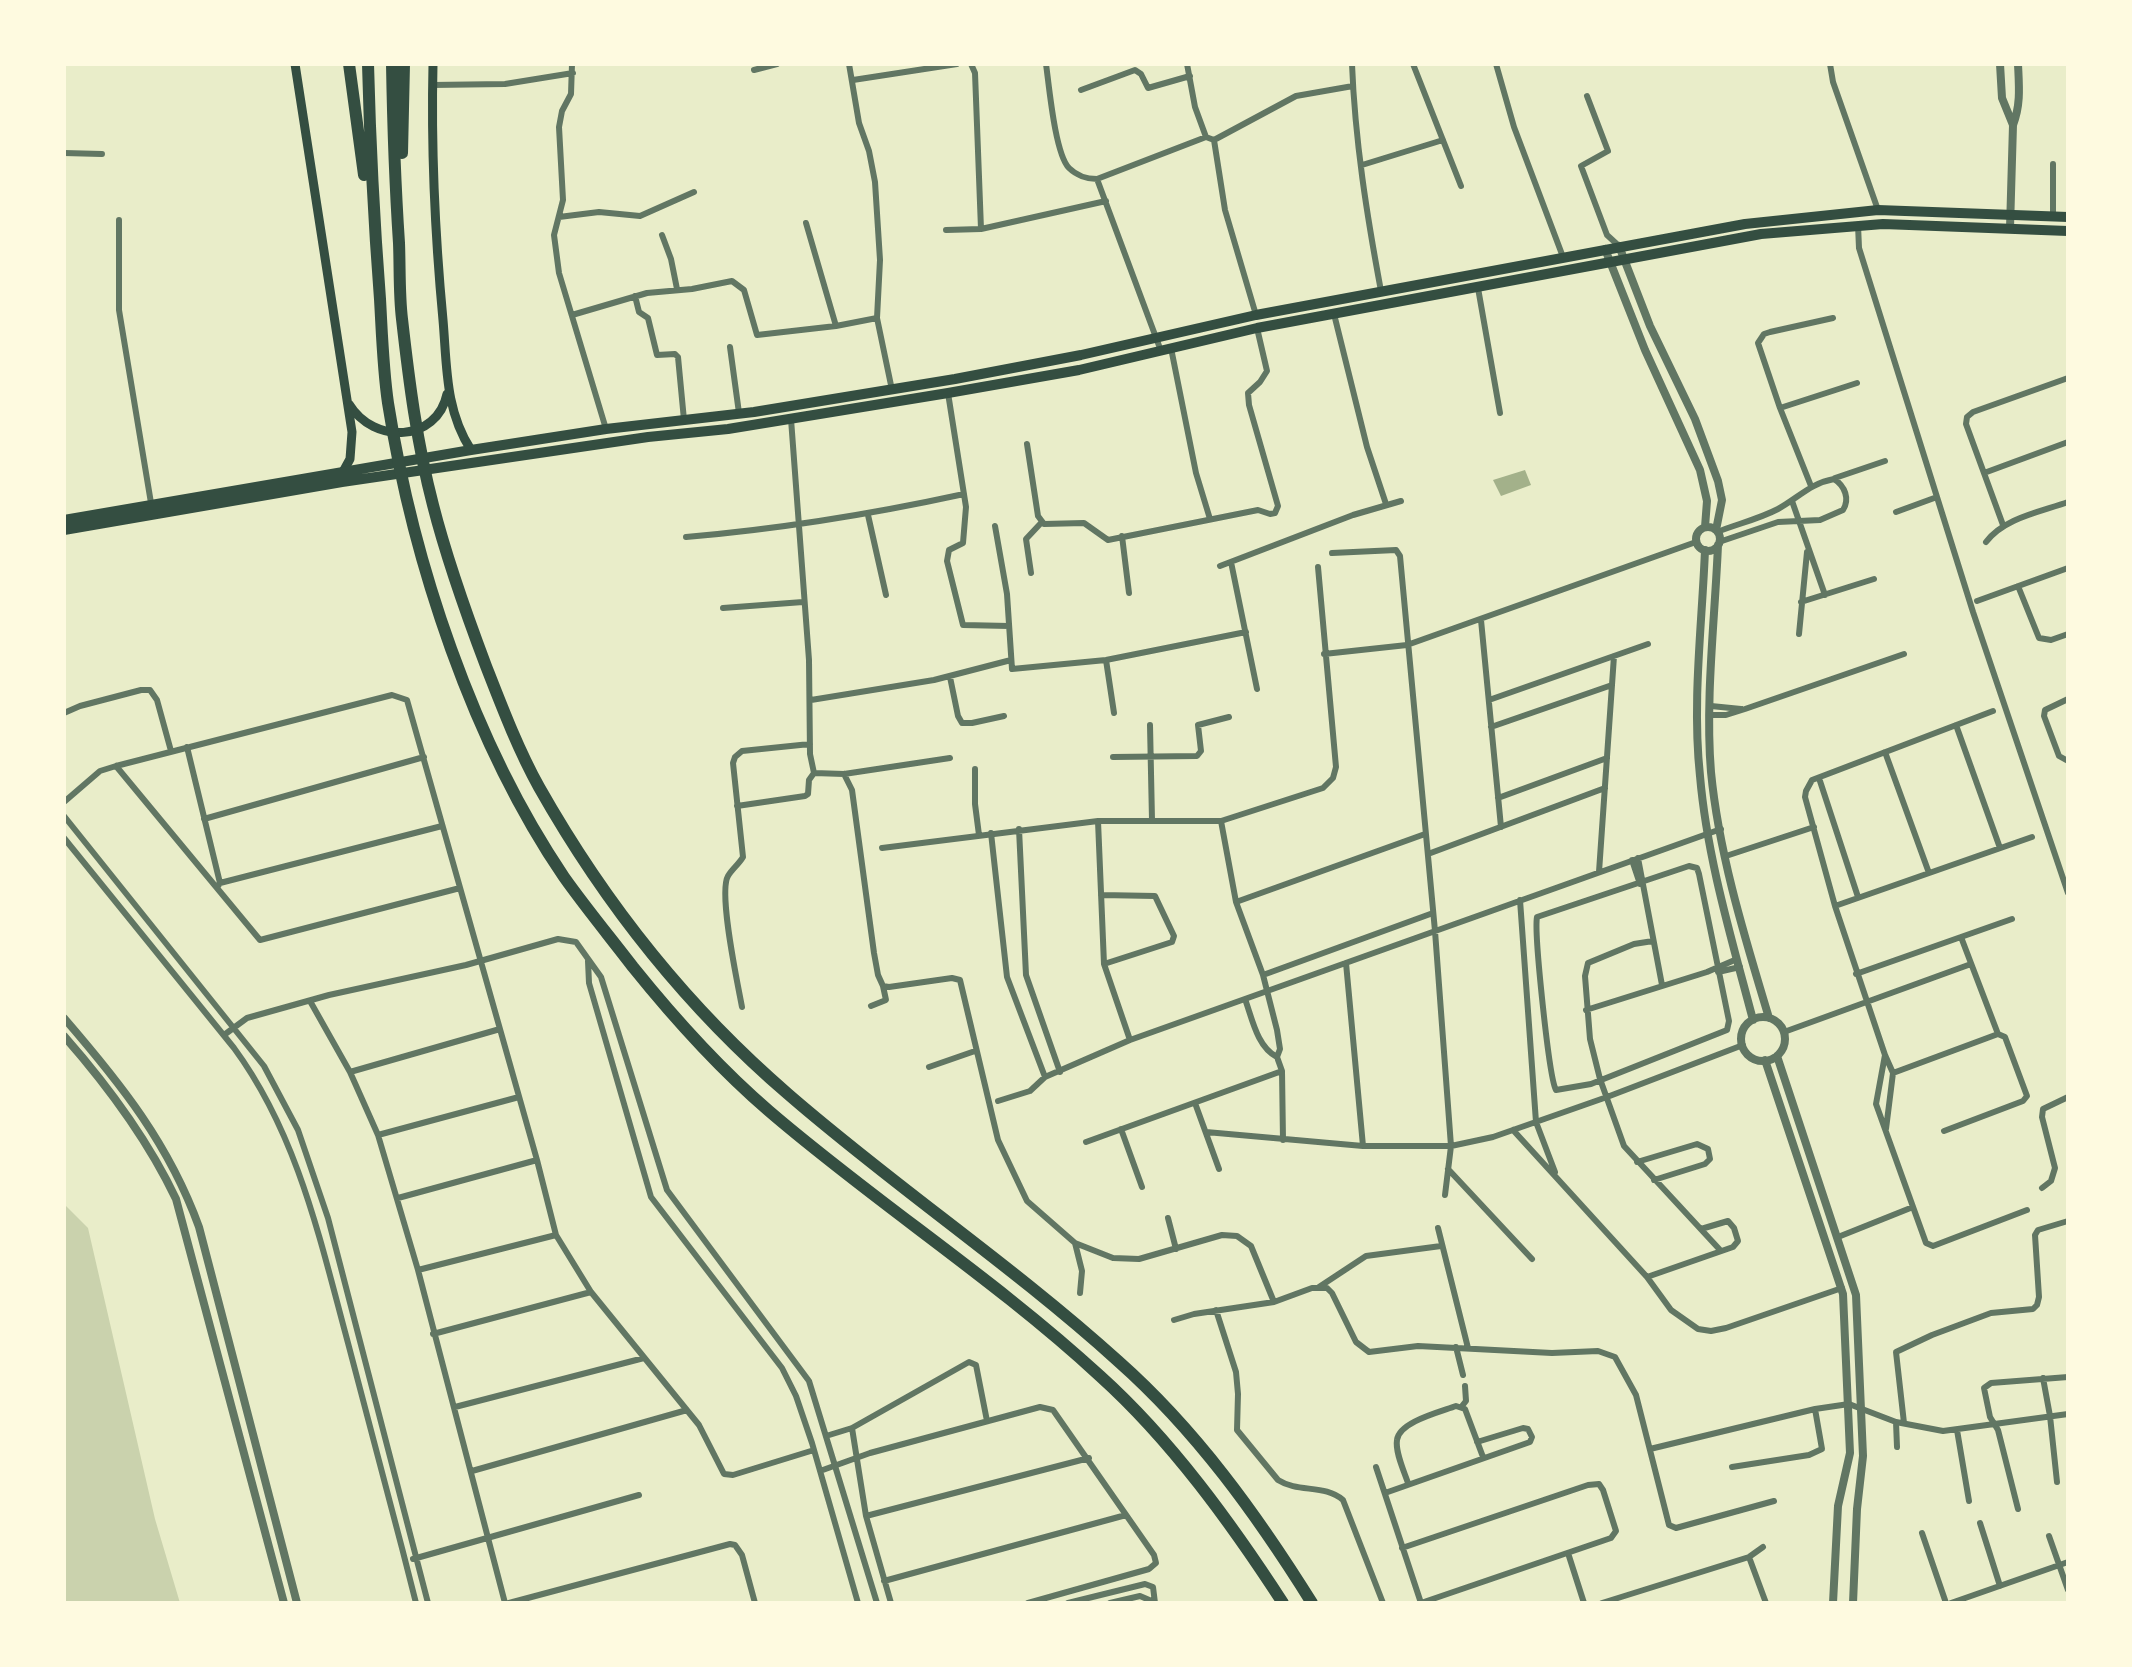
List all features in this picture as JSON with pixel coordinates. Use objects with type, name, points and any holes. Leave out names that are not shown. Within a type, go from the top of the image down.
[{"type":"highway","points":[[349,64],[376,249]]},
{"type":"highway","points":[[368,64],[376,249],[387,397],[409,510],[439,614],[475,709],[515,794],[562,873],[654,993],[709,1054],[766,1109],[864,1188],[1021,1306],[1104,1379],[1180,1461],[1246,1545],[1283,1603]]},
{"type":"highway","points":[[392,64],[401,312],[433,505],[499,701],[537,783],[591,872],[672,978],[728,1039],[787,1094],[1122,1363],[1199,1444],[1268,1532],[1312,1603]]},
{"type":"highway","points":[[399,251],[404,64]]},
{"type":"main road","points":[[295,64],[347,401],[352,447],[344,470]]},
{"type":"main road","points":[[433,64],[431,137],[436,255],[448,391],[458,427],[471,450]]},
{"type":"main road","points":[[64,530],[140,511],[151,503],[606,429],[892,390],[1081,355],[1256,315],[1760,222],[1878,210],[2068,217]]},
{"type":"main road","points":[[64,520],[791,419],[948,393],[1079,370],[1257,328],[1761,234],[1858,225],[2068,231]]},
{"type":"main road","points":[[347,401],[366,424],[394,433],[408,432],[439,417],[448,391]]},
{"type":"street","points":[[572,64],[571,94],[562,111],[559,127],[563,200],[554,235],[559,273],[606,429]]},
{"type":"street","points":[[754,70],[777,64]]},
{"type":"street","points":[[849,64],[859,123],[875,182],[880,260],[877,318],[892,390]]},
{"type":"street","points":[[853,80],[957,64]]},
{"type":"street","points":[[971,64],[975,73],[981,229]]},
{"type":"street","points":[[1046,64],[1065,162],[1082,176],[1097,179],[1210,138],[1296,96],[1353,86]]},
{"type":"street","points":[[1187,64],[1195,107],[1210,138],[1225,210],[1256,315]]},
{"type":"street","points":[[1352,64],[1363,195],[1381,291]]},
{"type":"street","points":[[1413,64],[1461,186]]},
{"type":"street","points":[[1496,64],[1514,127],[1563,257]]},
{"type":"street","points":[[1830,64],[1833,82],[1878,210]]},
{"type":"street","points":[[2000,64],[2002,98],[2013,125]]},
{"type":"street","points":[[2010,228],[2013,125],[2020,96],[2018,64]]},
{"type":"street","points":[[1081,90],[1135,70],[1141,74],[1148,88],[1190,76]]},
{"type":"street","points":[[432,85],[505,84],[573,73]]},
{"type":"street","points":[[1587,96],[1608,152],[1581,166],[1607,235],[1619,246],[1657,343],[1695,419],[1722,500],[1716,531],[1711,772],[1744,935],[1769,1018]]},
{"type":"street","points":[[1362,165],[1443,140]]},
{"type":"street","points":[[64,153],[102,154]]},
{"type":"street","points":[[2053,164],[2053,216]]},
{"type":"street","points":[[1097,179],[1156,337],[1166,349],[1210,519]]},
{"type":"street","points":[[559,217],[599,212],[640,216],[694,192]]},
{"type":"street","points":[[946,230],[981,229],[1106,201]]},
{"type":"street","points":[[119,220],[119,310],[151,503]]},
{"type":"street","points":[[806,223],[836,326]]},
{"type":"street","points":[[1858,225],[1859,248],[1937,497],[2068,893]]},
{"type":"street","points":[[662,235],[677,289]]},
{"type":"street","points":[[1607,235],[1605,249],[1609,261],[1645,350],[1700,470],[1707,501],[1705,527]]},
{"type":"street","points":[[572,315],[635,296],[735,281],[744,290],[757,335],[877,318]]},
{"type":"street","points":[[1478,288],[1500,413]]},
{"type":"street","points":[[635,296],[639,312],[648,318],[657,355],[675,354],[678,357],[684,420]]},
{"type":"street","points":[[1334,314],[1367,447],[1386,504]]},
{"type":"street","points":[[1811,486],[1759,348],[1760,339],[1770,332],[1833,318]]},
{"type":"street","points":[[1041,523],[1084,523],[1104,539],[1258,510],[1275,513],[1278,506],[1249,405],[1248,393],[1267,371],[1257,328]]},
{"type":"street","points":[[1645,350],[1657,343]]},
{"type":"street","points":[[730,347],[739,413]]},
{"type":"street","points":[[2003,525],[1966,424],[1967,417],[1973,412],[2068,378]]},
{"type":"street","points":[[1780,408],[1857,383]]},
{"type":"street","points":[[948,393],[966,513],[964,540],[949,550],[947,556],[963,625],[1009,626]]},
{"type":"street","points":[[791,419],[811,700],[811,764],[814,773]]},
{"type":"street","points":[[1984,473],[2068,442]]},
{"type":"street","points":[[1027,444],[1041,523]]},
{"type":"street","points":[[1705,527],[1716,531],[1774,511],[1811,486],[1885,461]]},
{"type":"street","points":[[1696,542],[1705,550],[1712,550],[1718,544],[1778,522],[1820,520],[1843,510],[1847,496],[1841,483],[1834,479]]},
{"type":"street","points":[[686,537],[798,526],[868,515],[964,494]]},
{"type":"street","points":[[1896,512],[1937,497]]},
{"type":"street","points":[[1220,566],[1353,515],[1401,501]]},
{"type":"street","points":[[1792,501],[1825,595]]},
{"type":"street","points":[[1986,542],[2003,525],[2068,502]]},
{"type":"street","points":[[868,515],[886,595]]},
{"type":"street","points":[[1031,573],[1026,539],[1041,523]]},
{"type":"street","points":[[995,526],[1007,594],[1012,668],[1106,660],[1246,632]]},
{"type":"street","points":[[1696,542],[1697,532],[1705,527]]},
{"type":"street","points":[[1122,536],[1129,593]]},
{"type":"street","points":[[1324,654],[1407,645],[1696,542]]},
{"type":"street","points":[[1799,634],[1808,548]]},
{"type":"street","points":[[1705,550],[1699,773],[1708,833],[1753,1020]]},
{"type":"street","points":[[1332,553],[1398,551],[1435,931],[1451,1146],[1445,1195]]},
{"type":"street","points":[[1231,562],[1257,689]]},
{"type":"street","points":[[882,848],[1098,821],[1221,821],[1323,788],[1333,778],[1336,767],[1318,567]]},
{"type":"street","points":[[1977,601],[2068,568]]},
{"type":"street","points":[[1801,602],[1874,579]]},
{"type":"street","points":[[2018,586],[2039,638],[2051,640],[2068,634]]},
{"type":"street","points":[[723,608],[803,602]]},
{"type":"street","points":[[1481,620],[1501,827]]},
{"type":"street","points":[[1489,700],[1648,644]]},
{"type":"street","points":[[1711,710],[1745,709],[1904,654]]},
{"type":"street","points":[[1599,872],[1614,656]]},
{"type":"street","points":[[811,700],[950,677],[1011,660]]},
{"type":"street","points":[[1106,660],[1114,713]]},
{"type":"street","points":[[950,677],[962,723],[1004,716]]},
{"type":"street","points":[[1491,727],[1612,685]]},
{"type":"street","points":[[64,713],[80,706],[150,690],[157,700],[171,751]]},
{"type":"street","points":[[64,802],[100,771],[392,695],[402,696],[411,707],[556,1235],[591,1292],[706,1436],[726,1476],[814,1450]]},
{"type":"street","points":[[2068,699],[2045,710],[2044,716],[2059,756],[2068,761]]},
{"type":"street","points":[[1886,1131],[1893,1073],[1856,974],[1835,906],[1806,791],[1812,780],[1993,711]]},
{"type":"street","points":[[1113,757],[1199,755],[1198,725],[1229,717]]},
{"type":"street","points":[[1150,725],[1152,820]]},
{"type":"street","points":[[1956,725],[2000,848]]},
{"type":"street","points":[[742,1007],[726,913],[727,877],[743,857],[733,763],[737,754],[748,750],[810,744]]},
{"type":"street","points":[[187,747],[218,886]]},
{"type":"street","points":[[1885,752],[1929,873]]},
{"type":"street","points":[[204,819],[424,757]]},
{"type":"street","points":[[814,773],[844,774],[950,758]]},
{"type":"street","points":[[1498,798],[1607,758]]},
{"type":"street","points":[[116,766],[260,940],[460,888]]},
{"type":"street","points":[[975,769],[979,835]]},
{"type":"street","points":[[737,806],[805,796],[814,773]]},
{"type":"street","points":[[844,774],[852,790],[874,953],[886,1000],[871,1006]]},
{"type":"street","points":[[1819,778],[1858,897]]},
{"type":"street","points":[[1428,854],[1605,788]]},
{"type":"street","points":[[64,816],[264,1066],[298,1130],[319,1191],[428,1603]]},
{"type":"street","points":[[1098,821],[1104,964],[1130,1040]]},
{"type":"street","points":[[1221,821],[1236,902],[1268,991],[1280,1049],[1277,1057],[1282,1071],[1283,1140]]},
{"type":"street","points":[[218,886],[442,826]]},
{"type":"street","points":[[1726,856],[1814,827]]},
{"type":"street","points":[[1019,829],[1026,975],[1060,1072]]},
{"type":"street","points":[[998,1101],[1030,1091],[1045,1077],[1130,1040],[1721,829]]},
{"type":"street","points":[[991,833],[1007,977],[1045,1077]]},
{"type":"street","points":[[1236,902],[1425,834]]},
{"type":"street","points":[[1835,906],[2032,837]]},
{"type":"street","points":[[64,838],[259,1081],[283,1130],[307,1195],[416,1603]]},
{"type":"street","points":[[1635,859],[1662,985]]},
{"type":"street","points":[[1689,866],[1697,868],[1729,1021],[1725,1032],[1591,1084],[1556,1090],[1547,1044],[1537,917],[1641,883],[1689,866]]},
{"type":"street","points":[[1101,895],[1155,896],[1175,939],[1104,964]]},
{"type":"street","points":[[1520,900],[1536,1122],[1557,1178]]},
{"type":"street","points":[[1263,975],[1433,913]]},
{"type":"street","points":[[1856,974],[2012,919]]},
{"type":"street","points":[[1961,937],[1998,1034]]},
{"type":"street","points":[[224,1035],[247,1018],[310,1001],[564,938],[576,942],[601,977],[667,1190],[804,1374],[877,1603]]},
{"type":"street","points":[[1653,941],[1634,944],[1588,963],[1585,976],[1586,1010],[1600,1079],[1624,1146],[1721,1251]]},
{"type":"street","points":[[588,961],[589,983],[651,1197],[782,1368],[796,1396],[814,1450],[858,1603]]},
{"type":"street","points":[[1346,963],[1363,1146]]},
{"type":"street","points":[[1586,1010],[1738,963]]},
{"type":"street","points":[[1784,1032],[1971,964]]},
{"type":"street","points":[[1007,977],[1026,975]]},
{"type":"street","points":[[883,986],[958,978],[998,1140],[1019,1188],[1027,1201],[1048,1216],[1075,1243],[1113,1258],[1139,1259],[1222,1235],[1237,1236],[1245,1239],[1257,1258],[1274,1302]]},
{"type":"street","points":[[1245,999],[1263,1044],[1269,1053],[1277,1057]]},
{"type":"street","points":[[310,1001],[350,1072],[378,1135],[418,1270],[507,1603],[725,1545],[735,1545],[742,1555],[755,1603]]},
{"type":"street","points":[[64,1018],[143,1116],[171,1160],[187,1196],[199,1227],[297,1603]]},
{"type":"street","points":[[1769,1018],[1780,1025],[1784,1032],[1784,1045],[1777,1056],[1765,1060],[1749,1055],[1743,1045],[1744,1029],[1753,1020],[1769,1018]]},
{"type":"street","points":[[350,1072],[500,1029]]},
{"type":"street","points":[[1893,1073],[1998,1034],[2005,1037],[2027,1096],[2023,1101],[1944,1131]]},
{"type":"street","points":[[64,1036],[134,1123],[159,1163],[176,1199],[284,1603]]},
{"type":"street","points":[[1530,1045],[1547,1044]]},
{"type":"street","points":[[1206,1132],[1363,1146],[1451,1146],[1513,1130],[1743,1045]]},
{"type":"street","points":[[929,1067],[975,1051]]},
{"type":"street","points":[[1885,1055],[1876,1104],[1929,1246],[2027,1210]]},
{"type":"street","points":[[1777,1056],[1856,1295],[1863,1456],[1853,1603]]},
{"type":"street","points":[[1765,1060],[1842,1288],[1850,1462],[1838,1506],[1833,1603]]},
{"type":"street","points":[[1086,1142],[1282,1071]]},
{"type":"street","points":[[378,1135],[519,1097]]},
{"type":"street","points":[[2042,1188],[2055,1175],[2042,1117],[2043,1109],[2068,1097]]},
{"type":"street","points":[[1195,1103],[1219,1169]]},
{"type":"street","points":[[1121,1129],[1142,1187]]},
{"type":"street","points":[[1513,1130],[1647,1277],[1671,1310],[1698,1329],[1711,1331],[1842,1288]]},
{"type":"street","points":[[1637,1162],[1697,1144],[1708,1149],[1710,1159],[1705,1164],[1654,1180]]},
{"type":"street","points":[[398,1198],[537,1160]]},
{"type":"street","points":[[1448,1169],[1532,1259]]},
{"type":"street","points":[[1838,1237],[1913,1207]]},
{"type":"street","points":[[1168,1218],[1176,1249]]},
{"type":"street","points":[[1647,1277],[1733,1247],[1738,1241],[1731,1223],[1723,1221],[1701,1229]]},
{"type":"street","points":[[1897,1447],[1900,1422],[1896,1352],[1991,1313],[2033,1309],[2039,1297],[2035,1235],[2038,1230],[2068,1221]]},
{"type":"street","points":[[1429,1233],[1438,1230],[1468,1348]]},
{"type":"street","points":[[418,1270],[556,1235]]},
{"type":"street","points":[[1075,1243],[1082,1271],[1080,1293]]},
{"type":"street","points":[[1174,1320],[1216,1310],[1274,1302],[1318,1287],[1366,1256],[1441,1246]]},
{"type":"street","points":[[1318,1287],[1327,1288],[1332,1293],[1356,1342],[1369,1352],[1418,1346],[1552,1353],[1598,1351],[1615,1357],[1636,1395],[1667,1522],[1671,1527],[1774,1501]]},
{"type":"street","points":[[433,1334],[591,1292]]},
{"type":"street","points":[[1216,1310],[1236,1372],[1236,1422],[1240,1436],[1278,1480],[1286,1485],[1336,1493],[1343,1500],[1383,1603]]},
{"type":"street","points":[[1456,1347],[1463,1375]]},
{"type":"street","points":[[455,1407],[644,1358]]},
{"type":"street","points":[[826,1436],[852,1428],[969,1362],[976,1365],[987,1421]]},
{"type":"street","points":[[2018,1509],[1983,1391],[1991,1383],[2068,1377]]},
{"type":"street","points":[[2043,1378],[2057,1482]]},
{"type":"street","points":[[1465,1386],[1467,1394],[1462,1406],[1483,1457]]},
{"type":"street","points":[[1650,1449],[1815,1409],[1849,1404],[1900,1422],[1943,1431],[2068,1414]]},
{"type":"street","points":[[1408,1483],[1396,1442],[1402,1429],[1462,1406]]},
{"type":"street","points":[[820,1471],[855,1458],[987,1421],[1040,1407],[1049,1408],[1089,1458],[1154,1555],[1156,1563],[1154,1567],[1028,1603]]},
{"type":"street","points":[[1732,1467],[1809,1455],[1822,1449],[1815,1409]]},
{"type":"street","points":[[472,1471],[687,1410]]},
{"type":"street","points":[[852,1428],[866,1516],[891,1603]]},
{"type":"street","points":[[1385,1493],[1530,1442],[1532,1437],[1528,1429],[1523,1428],[1477,1442]]},
{"type":"street","points":[[1957,1430],[1969,1501]]},
{"type":"street","points":[[866,1516],[1089,1458]]},
{"type":"street","points":[[1376,1467],[1402,1548],[1421,1603],[1611,1538],[1615,1534],[1599,1484],[1588,1485],[1402,1548]]},
{"type":"street","points":[[406,1561],[639,1495]]},
{"type":"street","points":[[884,1581],[1126,1515]]},
{"type":"street","points":[[1980,1523],[2000,1586]]},
{"type":"street","points":[[1922,1533],[1949,1603],[2068,1562]]},
{"type":"street","points":[[2049,1536],[2068,1590]]},
{"type":"street","points":[[1602,1603],[1749,1557],[1763,1547]]},
{"type":"street","points":[[1568,1553],[1584,1603]]},
{"type":"street","points":[[1749,1557],[1766,1603]]},
{"type":"street","points":[[1068,1603],[1145,1584],[1153,1587],[1154,1603]]},
{"type":"street","points":[[1447,1594],[1450,1603]]},
{"type":"street","points":[[1110,1603],[1138,1596],[1148,1597],[1154,1603]]},
{"type":"shaded area","points":[[1525,470],[1531,485],[1501,496],[1493,480]]},
{"type":"shaded area","points":[[64,1204],[88,1228],[155,1519],[180,1603],[64,1603]]}]
